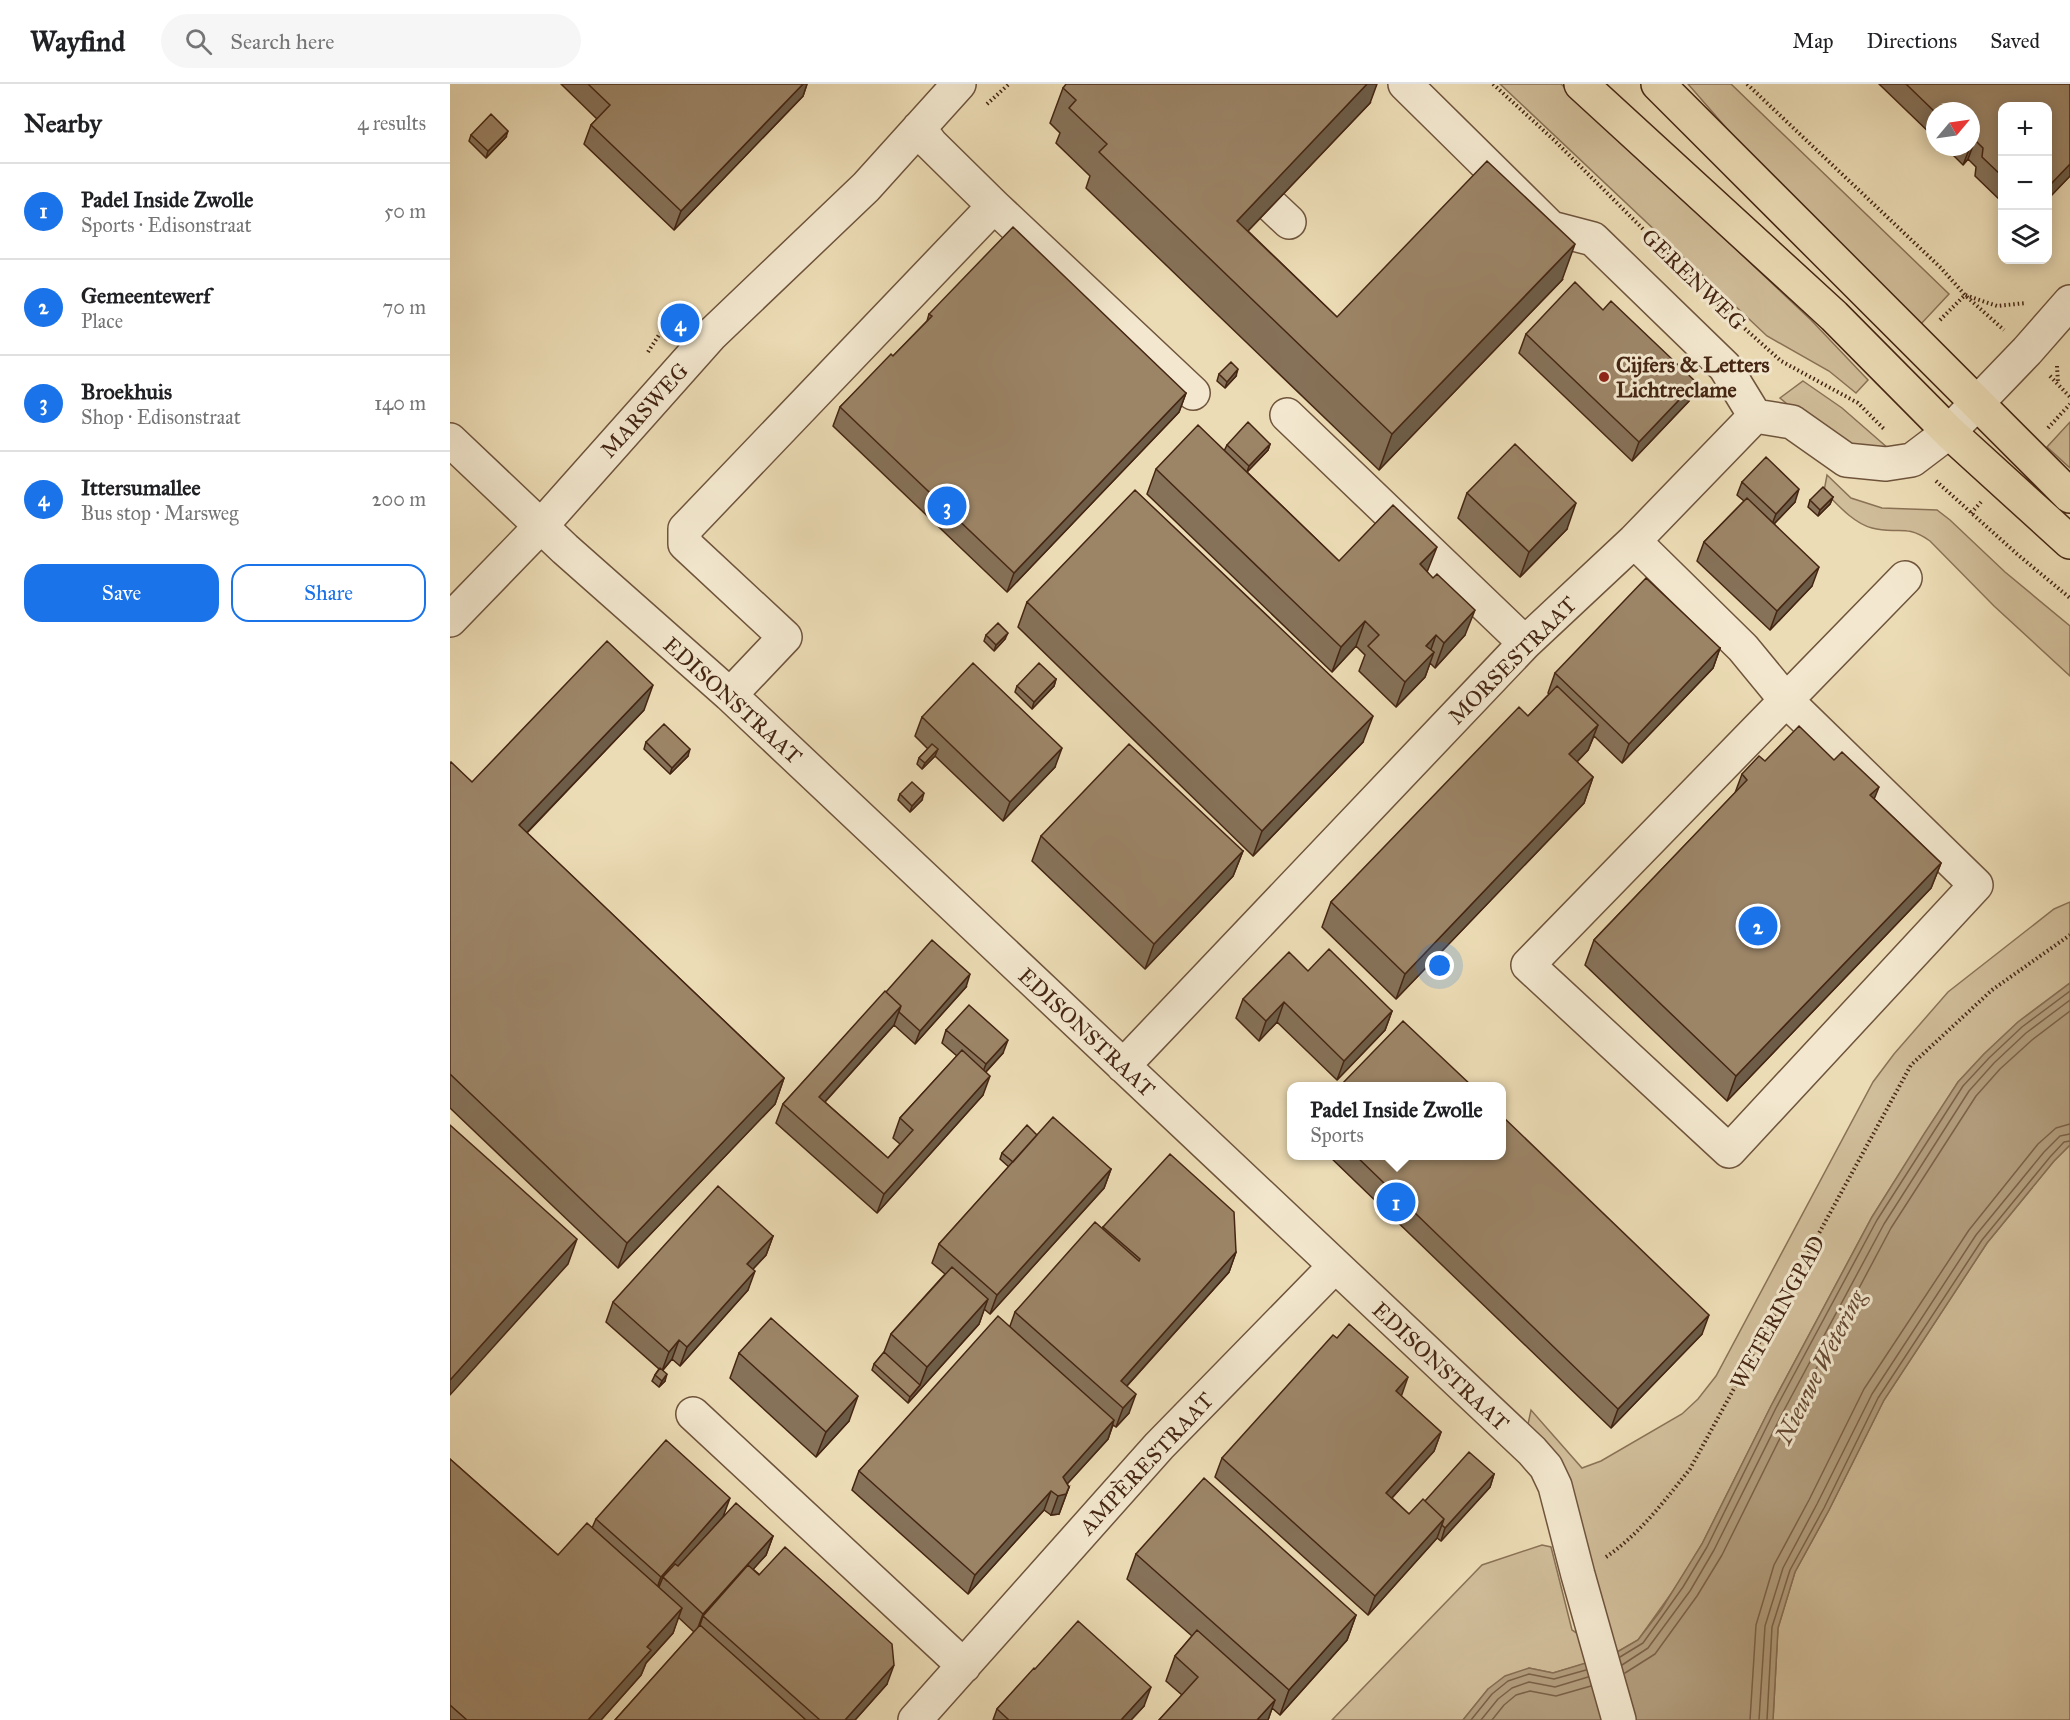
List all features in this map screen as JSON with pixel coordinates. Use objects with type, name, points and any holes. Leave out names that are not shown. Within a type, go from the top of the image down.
[{"type":"main road","points":[[1581,84],[1834,316],[1949,432],[2070,542]]},
{"type":"main road","points":[[1658,84],[2070,496]]},
{"type":"street","name":"MARSWEG","points":[[919,128],[946,84]]},
{"type":"street","name":"MARSWEG","points":[[450,620],[541,526],[711,335],[866,187],[959,84]]},
{"type":"street","points":[[1405,84],[1551,228],[1593,239],[1725,367],[1755,416],[1792,422],[1846,460],[1886,464],[1912,460],[1949,432],[2027,351],[2070,302]]},
{"type":"street","points":[[919,128],[931,144],[994,206],[1192,393]]},
{"type":"street","points":[[730,695],[785,637],[685,544],[686,529],[994,206]]},
{"type":"street","points":[[1287,415],[1525,643]]},
{"type":"street","name":"MORSESTRAAT","points":[[1124,1066],[1525,643],[1634,541],[1755,416]]},
{"type":"street","name":"EDISONSTRAAT","points":[[450,440],[541,526],[730,695],[1532,1451],[1546,1467],[1555,1486],[1578,1575]]},
{"type":"street","points":[[1634,541],[1743,648],[1785,699],[1976,885],[1729,1151],[1528,965],[1785,699],[1905,578]]},
{"type":"street","name":"AMPÈRESTRAAT","points":[[915,1720],[1159,1446],[1335,1266]]},
{"type":"street","points":[[693,1414],[964,1666]]},
{"type":"street","points":[[1578,1575],[1619,1720]]},
{"type":"path","name":"GERENWEG","points":[[1493,84],[1554,140],[1725,311],[1780,362],[1858,403],[1912,460],[2070,598]]},
{"type":"path","points":[[1747,84],[1941,268],[1965,295],[2027,351],[2070,397]]},
{"type":"path","points":[[1965,295],[1997,306],[2033,302]]},
{"type":"path","name":"WETERINGPAD","points":[[1578,1575],[1617,1550],[1656,1511],[1690,1469],[1911,1065],[1992,990],[2070,935]]},
{"type":"shaded area","points":[[1500,84],[1561,84],[1811,320],[1868,380],[1856,393],[1829,371],[1767,336]]},
{"type":"shaded area","points":[[1688,84],[1731,84],[1949,294],[1920,325],[1777,186]]},
{"type":"shaded area","points":[[1803,381],[1842,408],[1889,449],[1848,455],[1780,398]]},
{"type":"shaded area","points":[[2070,422],[2070,468],[2047,447]]},
{"type":"shaded area","points":[[1827,475],[1851,498],[1882,508],[1937,510],[1950,520],[2005,572],[2070,626],[2070,676],[1994,606],[1930,541],[1914,532],[1881,530],[1858,522],[1824,491]]},
{"type":"shaded area","points":[[2070,902],[2070,983],[2018,1022],[1958,1082],[1872,1217],[1771,1406],[1702,1544],[1678,1584],[1638,1640],[1612,1655],[1538,1438],[1528,1424],[1531,1410],[1582,1468],[1601,1461],[1682,1414],[1698,1399],[1716,1376],[1873,1082],[1948,992],[2054,909]]},
{"type":"shaded area","points":[[2070,1145],[2070,1720],[1773,1720],[1778,1628],[1795,1572],[1884,1400],[1987,1243],[2054,1161]]},
{"type":"shaded area","points":[[1542,1545],[1551,1547],[1572,1630],[1586,1639],[1591,1662],[1553,1673],[1529,1668],[1488,1689],[1463,1720],[1332,1720],[1482,1565]]},
{"type":"water","name":"Nieuwe Wetering","points":[[2070,983],[2070,1145],[2054,1161],[1987,1243],[1884,1400],[1795,1572],[1778,1628],[1773,1720],[1463,1720],[1488,1689],[1505,1676],[1529,1668],[1553,1673],[1612,1655],[1638,1640],[1661,1610],[1702,1544],[1771,1406],[1872,1217],[1958,1082],[2018,1022]]},
{"type":"building","points":[[588,84],[803,84],[681,211],[591,125],[610,105]]},
{"type":"building","points":[[1066,84],[1367,84],[1237,221],[1337,317],[1487,161],[1575,244],[1392,434],[1099,152],[1107,144],[1069,108],[1076,100],[1063,88]]},
{"type":"building","points":[[1906,84],[2070,84],[2070,164],[2052,183],[2052,102],[1998,102],[1998,172],[1982,157],[1980,102],[1926,103]]},
{"type":"building","points":[[491,114],[508,131],[488,151],[471,135]]},
{"type":"building","points":[[1013,227],[1186,393],[1014,573],[840,407],[891,354],[893,356],[932,316],[929,314]]},
{"type":"building","name":"Cijfers & Letters Lichtreclame","points":[[1575,282],[1603,310],[1611,301],[1696,382],[1639,442],[1526,334]]},
{"type":"building","points":[[1231,362],[1238,369],[1227,382],[1219,374]]},
{"type":"building","points":[[1248,422],[1270,444],[1249,466],[1227,445]]},
{"type":"building","points":[[1198,425],[1339,561],[1393,505],[1437,547],[1420,564],[1433,578],[1437,574],[1475,610],[1444,643],[1436,635],[1426,646],[1434,652],[1405,682],[1368,646],[1379,635],[1365,621],[1341,647],[1156,469]]},
{"type":"building","points":[[1515,444],[1576,503],[1529,552],[1467,493]]},
{"type":"building","points":[[1766,457],[1799,489],[1776,514],[1742,482]]},
{"type":"building","points":[[1823,487],[1833,497],[1820,510],[1810,500]]},
{"type":"building","points":[[1135,490],[1373,716],[1262,831],[1027,602]]},
{"type":"building","points":[[1747,498],[1819,567],[1777,611],[1704,542]]},
{"type":"building","points":[[1646,578],[1720,648],[1629,744],[1555,673]]},
{"type":"building","points":[[998,623],[1008,633],[996,645],[986,635]]},
{"type":"building","points":[[607,641],[653,685],[519,825],[784,1078],[627,1243],[450,1074],[450,764],[451,762],[472,782]]},
{"type":"building","points":[[973,663],[1062,748],[1010,802],[922,717]]},
{"type":"building","points":[[1039,663],[1056,679],[1034,702],[1017,686]]},
{"type":"building","points":[[1557,686],[1598,725],[1569,754],[1593,777],[1405,974],[1331,902],[1519,707],[1528,716]]},
{"type":"building","points":[[664,724],[690,749],[672,768],[646,742]]},
{"type":"building","points":[[1799,726],[1834,760],[1842,752],[1879,787],[1870,795],[1941,863],[1736,1076],[1594,940],[1747,780],[1742,774],[1759,756],[1765,761]]},
{"type":"building","points":[[932,744],[938,749],[925,763],[919,758]]},
{"type":"building","points":[[1129,744],[1243,851],[1154,944],[1041,836]]},
{"type":"building","points":[[912,782],[924,793],[912,806],[900,794]]},
{"type":"building","points":[[932,940],[970,974],[920,1031],[899,1012],[901,1006],[886,992]]},
{"type":"building","points":[[1329,949],[1392,1011],[1344,1061],[1284,1002],[1266,1021],[1243,999],[1289,952],[1308,971]]},
{"type":"building","points":[[885,991],[901,1006],[819,1097],[888,1158],[913,1130],[900,1118],[962,1050],[990,1076],[884,1194],[783,1104]]},
{"type":"building","points":[[969,1005],[1008,1040],[986,1064],[946,1030]]},
{"type":"building","points":[[1403,1021],[1468,1082],[1344,1082]]},
{"type":"building","points":[[1053,1117],[1111,1169],[997,1295],[939,1244]]},
{"type":"building","points":[[1506,1120],[1709,1315],[1618,1409],[1360,1160],[1506,1160]]},
{"type":"building","points":[[450,1125],[577,1239],[450,1380]]},
{"type":"building","points":[[1027,1125],[1037,1135],[1013,1162],[1002,1153]]},
{"type":"building","points":[[1170,1154],[1234,1212],[1236,1252],[1121,1381],[1136,1394],[1123,1408],[1015,1312],[1095,1222],[1139,1261],[1140,1259],[1103,1227]]},
{"type":"building","points":[[718,1186],[773,1236],[747,1264],[755,1271],[687,1347],[679,1340],[669,1352],[613,1302]]},
{"type":"building","points":[[952,1267],[988,1299],[927,1367],[891,1334]]},
{"type":"building","points":[[998,1316],[1114,1420],[1063,1477],[1069,1487],[1066,1494],[1058,1496],[1051,1491],[975,1575],[859,1471]]},
{"type":"building","points":[[771,1318],[858,1396],[826,1432],[739,1353]]},
{"type":"building","points":[[1349,1324],[1408,1377],[1396,1391],[1441,1432],[1386,1493],[1409,1514],[1423,1499],[1444,1519],[1375,1596],[1222,1458],[1333,1335],[1337,1338]]},
{"type":"building","points":[[884,1352],[920,1385],[910,1397],[874,1364]]},
{"type":"building","points":[[660,1368],[667,1374],[662,1381],[655,1375]]},
{"type":"building","points":[[666,1440],[730,1498],[661,1577],[596,1519]]},
{"type":"building","points":[[1469,1452],[1494,1474],[1445,1528],[1442,1525],[1444,1519],[1425,1501]]},
{"type":"building","points":[[450,1459],[558,1555],[587,1523],[682,1608],[647,1647],[651,1650],[588,1720],[467,1720],[450,1705]]},
{"type":"building","points":[[1204,1478],[1356,1615],[1289,1690],[1136,1554]]},
{"type":"building","points":[[736,1503],[773,1536],[703,1614],[663,1577],[675,1564],[678,1566]]},
{"type":"building","points":[[785,1547],[892,1644],[894,1665],[845,1720],[820,1720],[703,1616],[748,1565],[759,1575]]},
{"type":"building","points":[[1078,1621],[1151,1687],[1121,1720],[1009,1720],[997,1709]]},
{"type":"building","points":[[700,1625],[806,1720],[615,1720]]},
{"type":"building","points":[[1197,1630],[1275,1700],[1257,1720],[1159,1720],[1198,1677],[1175,1656]]},
{"type":"place","name":"Ittersumallee","points":[[680,323]]},
{"type":"place","name":"Cijfers & Letters Lichtreclame","points":[[1604,377]]},
{"type":"place","name":"Broekhuis","points":[[947,506]]},
{"type":"place","name":"Gemeentewerf","points":[[1758,926]]},
{"type":"place","name":"Padel Inside Zwolle","points":[[1396,1202]]}]
